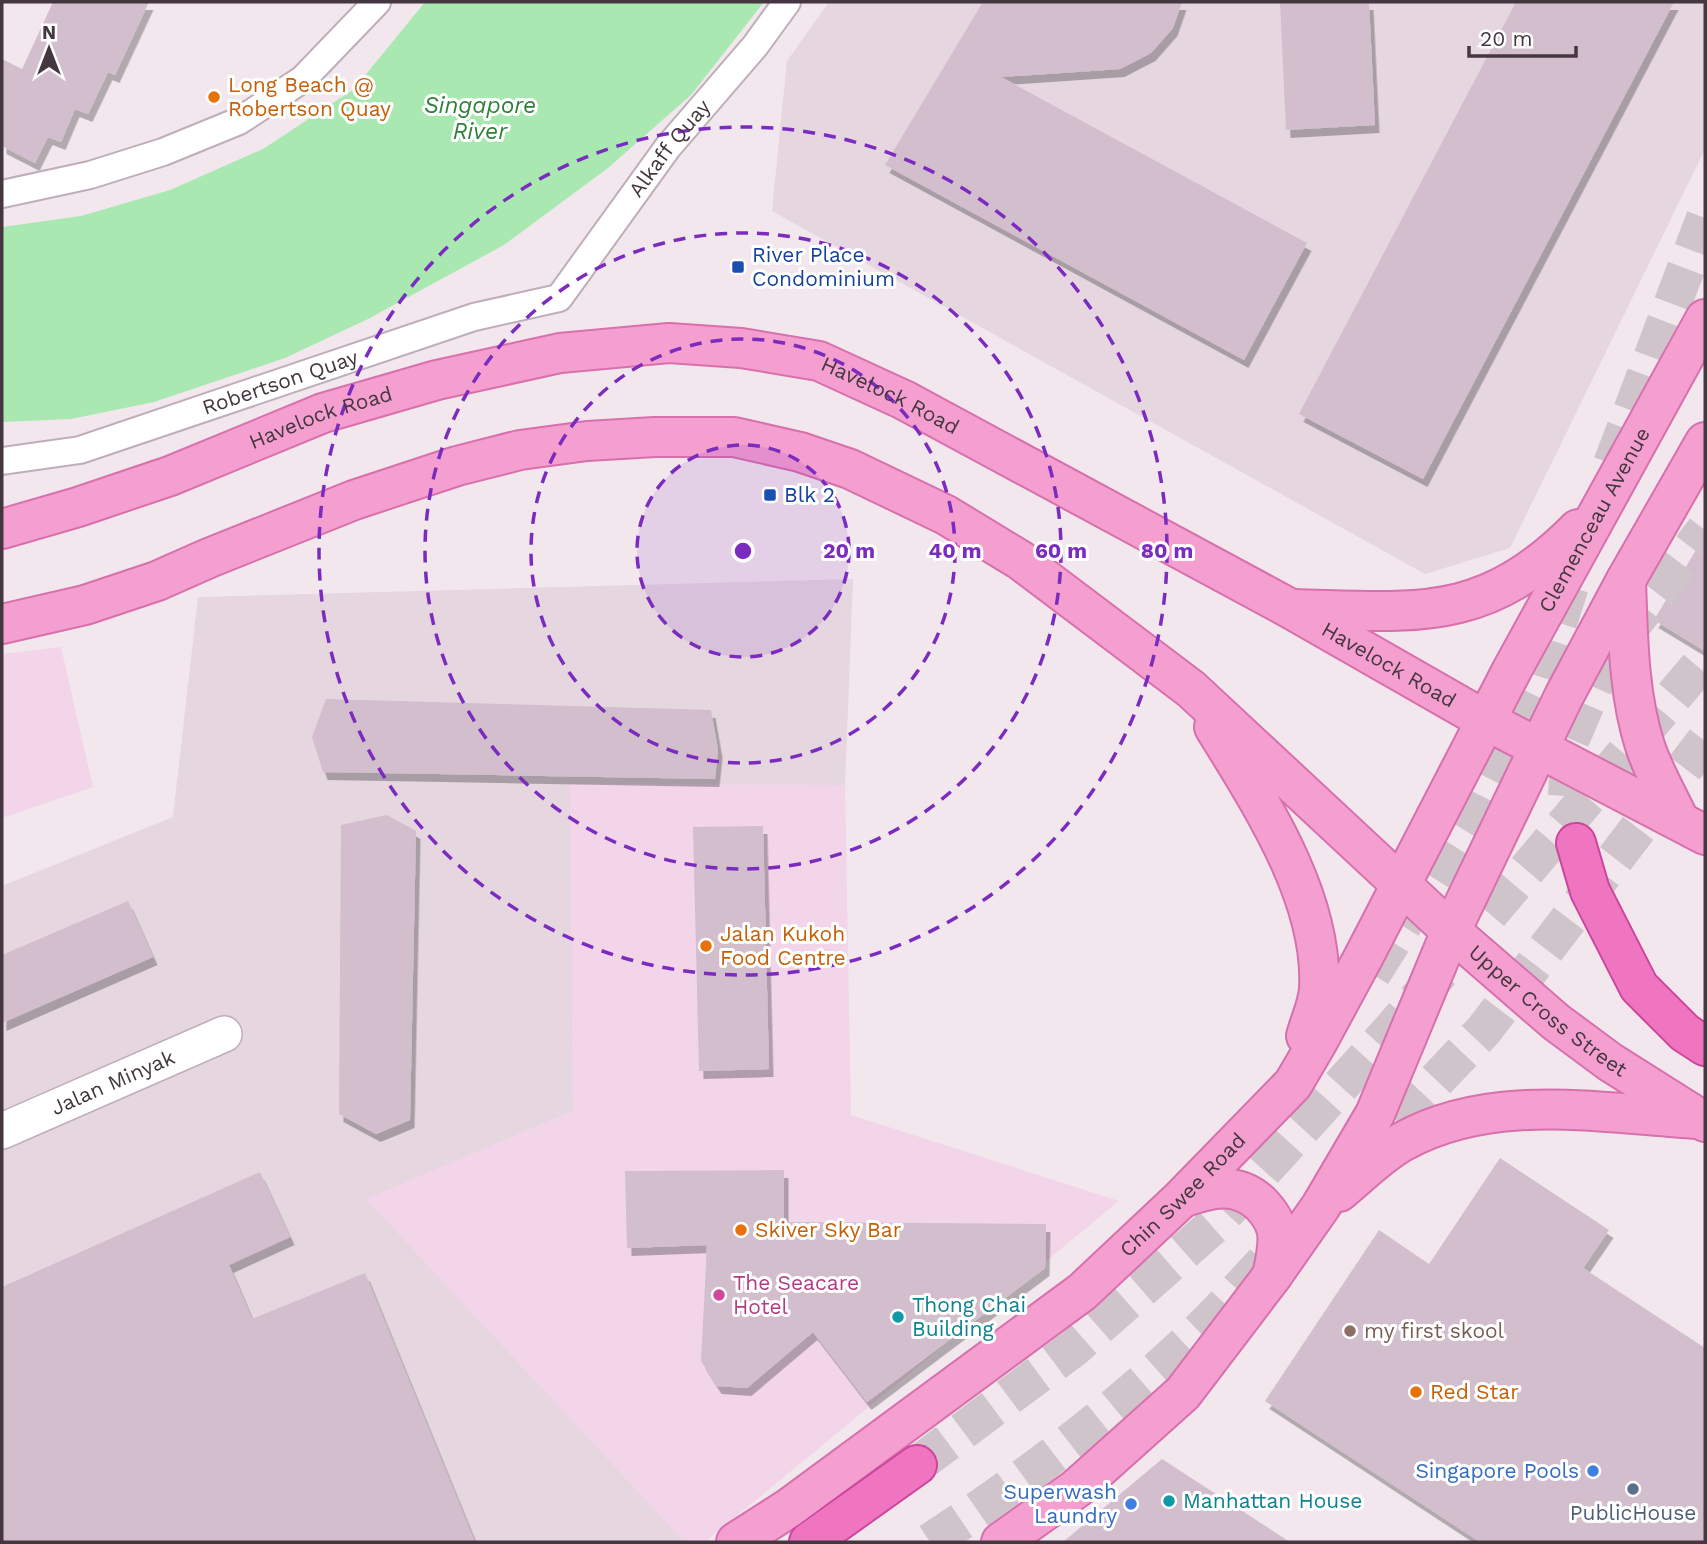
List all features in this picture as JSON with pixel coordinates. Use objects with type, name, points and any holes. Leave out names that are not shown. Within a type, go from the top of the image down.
[{"type":"highway","points":[[1576,843],[1590,891],[1639,987],[1685,1033],[1705,1046]]},
{"type":"highway","points":[[809,1542],[917,1465]]},
{"type":"main road","name":"Clemenceau Avenue","points":[[1485,720],[1705,319]]},
{"type":"main road","name":"Havelock Road","points":[[2,528],[78,507],[170,475],[323,413],[437,380],[560,353],[669,343],[741,348],[819,361],[904,400],[1291,609],[1485,720],[1692,827]]},
{"type":"main road","points":[[2,624],[85,605],[157,582],[209,558],[354,500],[457,466],[520,450],[587,441],[655,437],[734,438],[800,452],[850,469],[946,515],[1020,560],[1191,689],[1401,885]]},
{"type":"main road","points":[[1001,1542],[1077,1488],[1182,1394],[1272,1276],[1321,1206],[1375,1114],[1451,931],[1538,747],[1626,580],[1705,442]]},
{"type":"main road","points":[[1291,609],[1400,611],[1444,608],[1474,600],[1503,587],[1553,554],[1606,501]]},
{"type":"main road","points":[[1626,580],[1630,660],[1637,711],[1646,748],[1692,827]]},
{"type":"main road","points":[[1191,689],[1267,814],[1293,870],[1313,926],[1319,960],[1319,992],[1293,1084]]},
{"type":"main road","name":"Chin Swee Road","points":[[736,1542],[789,1508],[1082,1292],[1182,1198],[1293,1084],[1318,1043],[1485,720]]},
{"type":"main road","name":"Upper Cross Street","points":[[1401,885],[1556,1022],[1610,1062],[1702,1121]]},
{"type":"main road","points":[[1321,1206],[1401,1142],[1452,1121],[1512,1110],[1580,1111],[1702,1121]]},
{"type":"main road","points":[[1182,1198],[1206,1190],[1228,1187],[1250,1194],[1267,1210],[1277,1231],[1272,1276]]},
{"type":"street","points":[[2,194],[90,175],[163,152],[239,121],[303,79],[377,2]]},
{"type":"street","name":"Alkaff Quay","points":[[559,298],[668,146],[755,46],[787,2]]},
{"type":"street","name":"Robertson Quay","points":[[2,461],[80,450],[450,325],[559,298]]},
{"type":"street","name":"Jalan Minyak","points":[[2,1131],[225,1034]]},
{"type":"shaded area","points":[[829,2],[1705,2],[1705,149],[1510,548],[1425,574],[772,211],[787,61]]},
{"type":"shaded area","points":[[853,579],[845,785],[571,784],[573,1111],[367,1199],[685,1542],[2,1542],[2,886],[173,817],[198,597]]},
{"type":"shaded area","points":[[61,647],[93,787],[2,818],[2,654]]},
{"type":"shaded area","points":[[570,784],[845,785],[851,1115],[1119,1201],[705,1542],[685,1542],[366,1199],[573,1111]]},
{"type":"water","name":"Singapore River","points":[[425,2],[764,2],[691,95],[608,168],[504,245],[368,319],[285,358],[154,402],[71,419],[2,422],[2,227],[81,216],[170,190],[263,149],[354,89]]},
{"type":"building","points":[[53,2],[149,2],[115,75],[108,72],[88,114],[75,109],[61,142],[48,137],[35,163],[2,146],[2,59],[22,69]]},
{"type":"building","points":[[983,2],[1182,2],[1173,28],[1151,53],[1120,69],[1001,77],[1307,243],[1244,360],[885,165]]},
{"type":"building","points":[[1280,2],[1369,2],[1375,125],[1286,130]]},
{"type":"building","points":[[1516,2],[1674,2],[1423,479],[1299,414]]},
{"type":"building","points":[[1705,535],[1705,651],[1654,620]]},
{"type":"building","points":[[326,699],[711,710],[718,750],[715,779],[323,772],[312,737]]},
{"type":"building","points":[[387,815],[416,831],[410,1120],[376,1134],[339,1114],[341,825]]},
{"type":"building","points":[[763,826],[769,1069],[699,1071],[693,827]]},
{"type":"building","points":[[128,901],[153,957],[2,1023],[2,955]]},
{"type":"building","points":[[1500,1158],[1609,1230],[1583,1268],[1705,1348],[1705,1542],[1480,1542],[1265,1401],[1379,1230],[1429,1264]]},
{"type":"building","points":[[784,1170],[784,1222],[1046,1224],[1045,1268],[867,1402],[813,1332],[747,1388],[717,1386],[701,1361],[707,1245],[627,1248],[625,1171]]},
{"type":"building","points":[[260,1172],[290,1237],[229,1265],[252,1319],[365,1273],[475,1542],[2,1542],[2,1287]]},
{"type":"building","name":"Manhattan House","points":[[1162,1459],[1290,1542],[1063,1542]]},
{"type":"tunnel","points":[[1612,464],[1705,218]]},
{"type":"tunnel","points":[[1567,796],[1570,741],[1604,662],[1705,530]]},
{"type":"tunnel","points":[[1372,974],[1477,806],[1540,678],[1571,583]]},
{"type":"tunnel","points":[[917,1465],[1074,1348],[1214,1225],[1392,1029],[1705,659]]},
{"type":"tunnel","points":[[1358,1163],[1484,1030],[1705,741]]},
{"type":"tunnel","points":[[930,1542],[1033,1470],[1132,1392],[1204,1326],[1271,1255]]},
{"type":"place","name":"Long Beach @ Robertson Quay","points":[[214,97]]},
{"type":"place","name":"River Place Condominium","points":[[738,267]]},
{"type":"place","name":"Blk 2","points":[[770,495]]},
{"type":"place","name":"Jalan Kukoh Food Centre","points":[[706,946]]},
{"type":"place","name":"Skiver Sky Bar","points":[[741,1230]]},
{"type":"place","name":"The Seacare Hotel","points":[[719,1295]]},
{"type":"place","name":"Thong Chai Building","points":[[898,1317]]},
{"type":"place","name":"my first skool","points":[[1350,1331]]},
{"type":"place","name":"Red Star","points":[[1416,1392]]},
{"type":"place","name":"Singapore Pools","points":[[1593,1471]]},
{"type":"place","name":"PublicHouse","points":[[1633,1489]]},
{"type":"place","name":"Manhattan House","points":[[1169,1501]]},
{"type":"place","name":"Superwash Laundry","points":[[1131,1504]]}]
